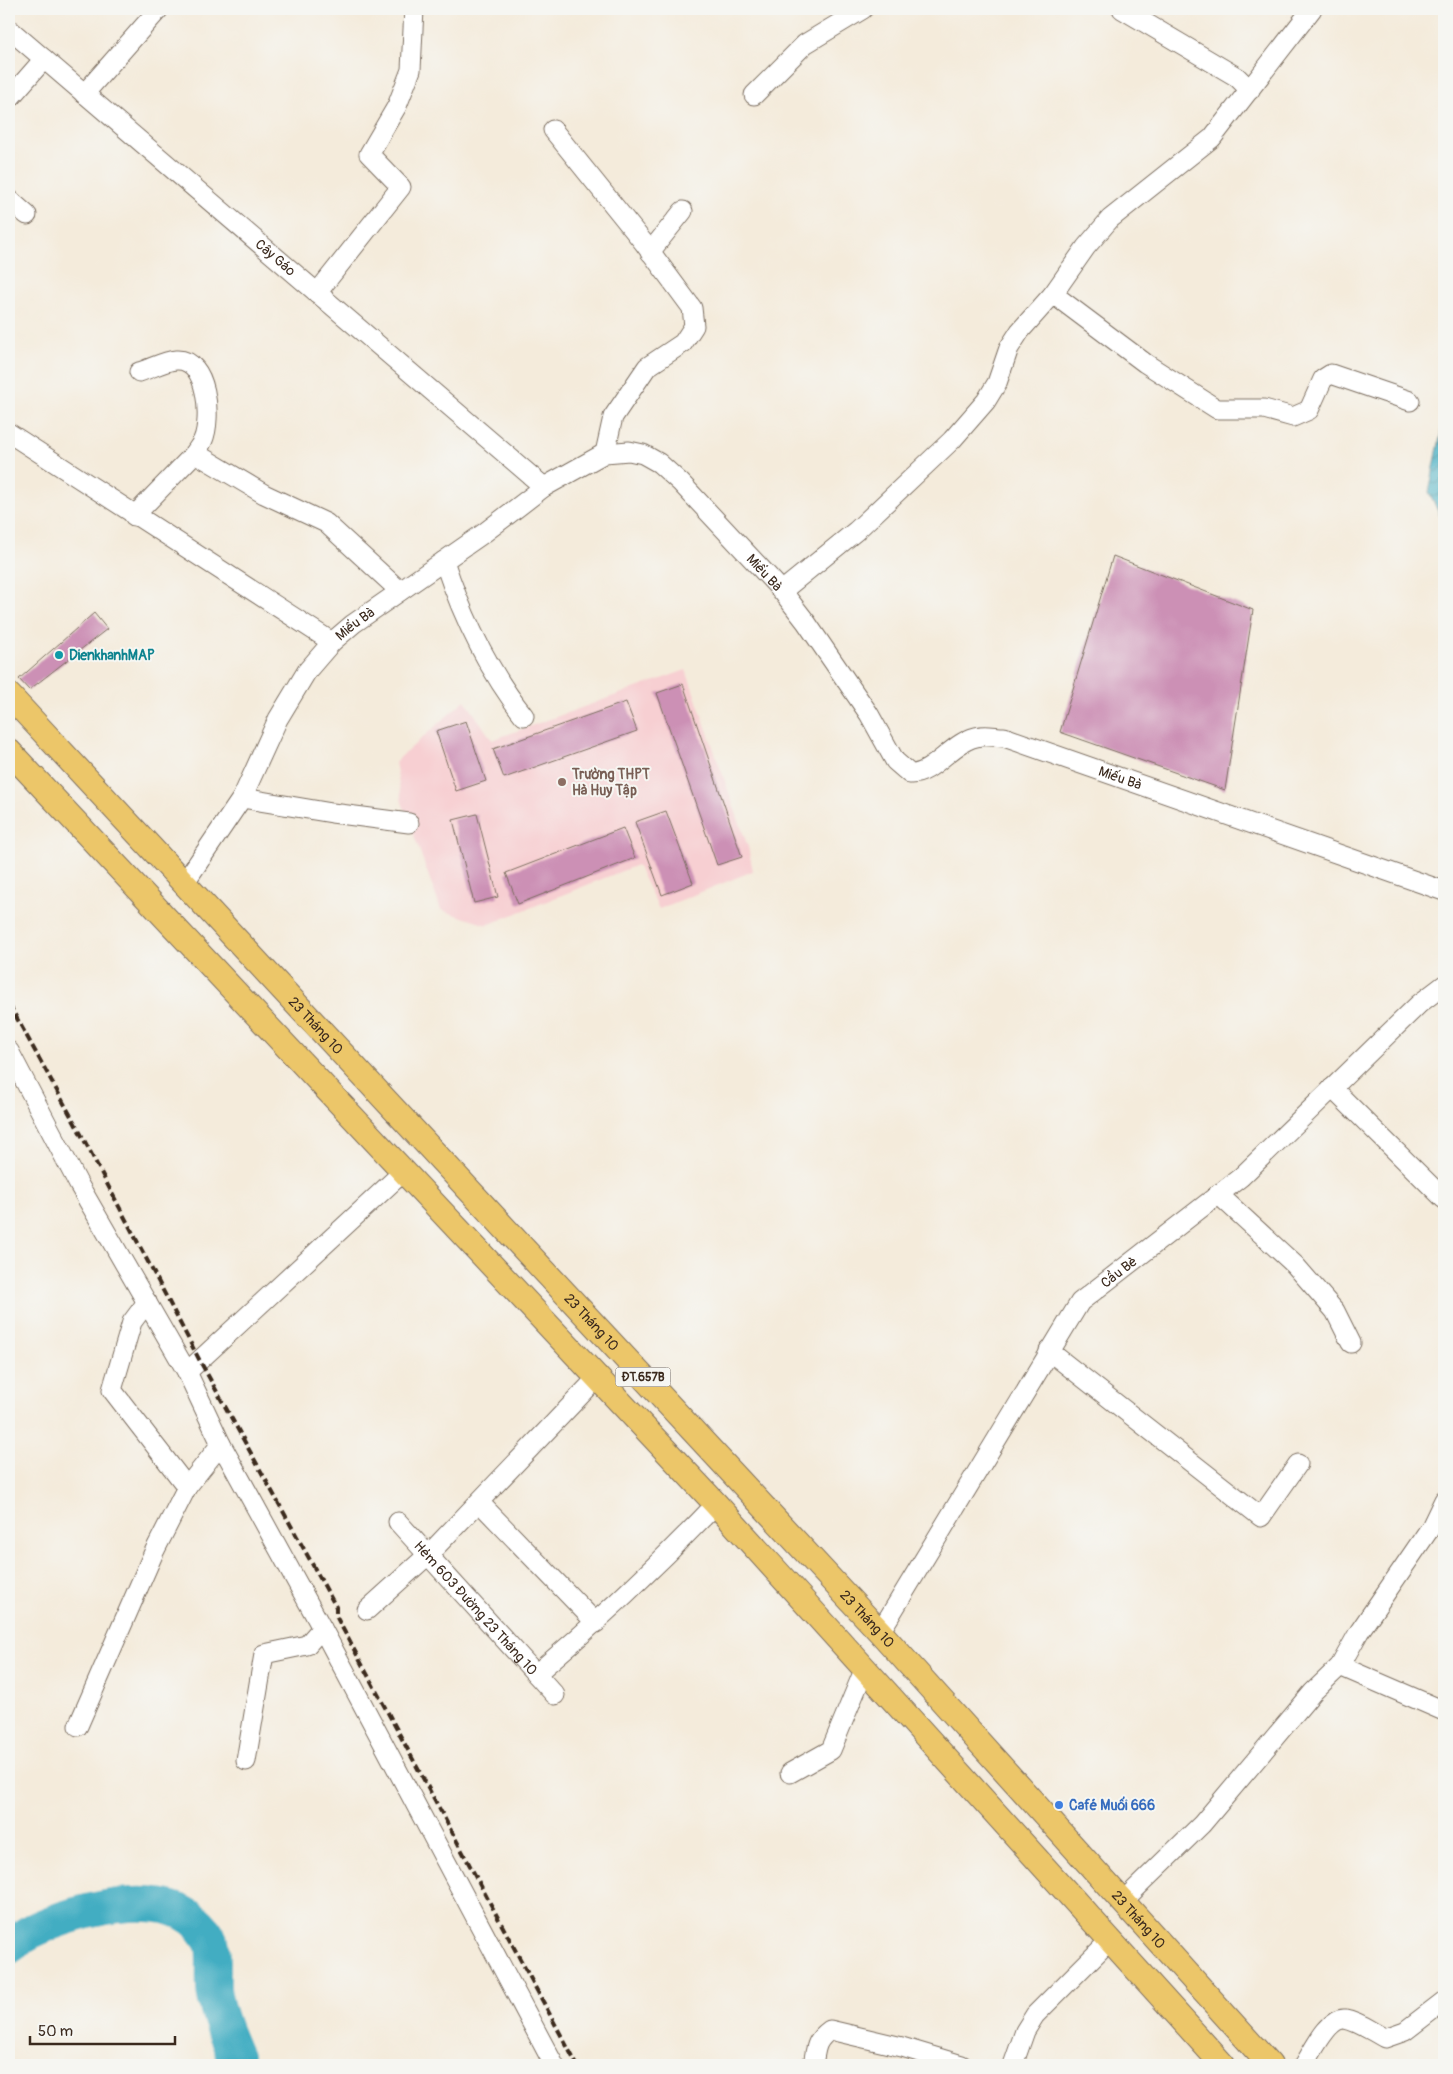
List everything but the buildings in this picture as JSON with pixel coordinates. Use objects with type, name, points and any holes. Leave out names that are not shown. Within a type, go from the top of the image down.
[{"type":"main road","name":"23 Tháng 10","points":[[9,695],[185,882],[880,1632],[1270,2065]]},
{"type":"main road","name":"ĐT.657B","points":[[9,751],[716,1504],[1223,2065]]},
{"type":"main road","points":[[158,910],[185,882]]},
{"type":"main road","points":[[865,1668],[880,1632]]},
{"type":"street","points":[[84,94],[159,9]]},
{"type":"street","points":[[316,292],[401,187],[369,154],[397,106],[411,70],[414,9]]},
{"type":"street","points":[[754,95],[805,44],[863,9]]},
{"type":"street","points":[[1122,9],[1237,77],[1250,90]]},
{"type":"street","points":[[782,591],[856,531],[952,440],[986,401],[997,384],[1009,348],[1020,331],[1053,294],[1086,247],[1110,219],[1212,138],[1312,9]]},
{"type":"street","name":"Cây Gáo","points":[[9,29],[544,487]]},
{"type":"street","points":[[9,99],[44,59]]},
{"type":"street","points":[[553,130],[692,308],[694,326],[683,343],[647,367],[613,417],[605,453]]},
{"type":"street","points":[[9,199],[27,214]]},
{"type":"street","points":[[650,252],[683,211]]},
{"type":"street","points":[[1053,294],[1145,363],[1218,409],[1264,409],[1293,417],[1309,410],[1323,379],[1331,374],[1410,401]]},
{"type":"street","points":[[134,516],[195,453],[203,440],[208,412],[200,373],[193,366],[177,360],[139,372]]},
{"type":"street","points":[[9,433],[134,516],[332,642]]},
{"type":"street","name":"Miếu Bà","points":[[185,882],[242,798],[278,719],[307,670],[332,642],[400,591],[484,533],[544,487],[605,453],[629,451],[643,454],[659,463],[681,482],[782,591],[806,622],[869,714],[895,761],[910,774],[919,774],[962,743],[980,736],[1004,738],[1444,891]]},
{"type":"street","points":[[195,453],[264,494],[326,522],[400,591]]},
{"type":"street","points":[[444,561],[472,636],[502,689],[524,716]]},
{"type":"street","points":[[242,798],[332,813],[409,823]]},
{"type":"street","name":"Cầu Bè","points":[[880,1632],[1080,1302],[1241,1177],[1419,1004],[1444,985]]},
{"type":"street","points":[[9,1051],[79,1185],[187,1372],[221,1444],[322,1628],[554,2065]]},
{"type":"street","points":[[1332,1088],[1444,1199]]},
{"type":"street","points":[[187,1372],[403,1172]]},
{"type":"street","points":[[1218,1194],[1295,1265],[1335,1311],[1351,1343]]},
{"type":"street","points":[[147,1302],[132,1322],[112,1390],[187,1487]]},
{"type":"street","points":[[1049,1351],[1261,1517],[1298,1464]]},
{"type":"street","points":[[367,1610],[429,1554],[598,1378]]},
{"type":"street","points":[[78,1726],[154,1552],[187,1487],[221,1444]]},
{"type":"street","points":[[1123,1901],[1202,1824],[1313,1692],[1340,1666],[1359,1632],[1438,1532],[1444,1499]]},
{"type":"street","points":[[479,1502],[596,1623]]},
{"type":"street","points":[[536,1674],[596,1623],[662,1561],[716,1504]]},
{"type":"street","name":"Hẻm 603 Đường 23 Tháng 10","points":[[398,1522],[555,1695]]},
{"type":"street","points":[[246,1762],[264,1654],[307,1645],[322,1628]]},
{"type":"street","points":[[1340,1666],[1444,1711]]},
{"type":"street","points":[[790,1773],[832,1750],[865,1668]]},
{"type":"street","points":[[1013,2065],[1025,2031],[1035,2015],[1110,1940]]},
{"type":"street","points":[[1304,2065],[1328,2027],[1335,2021],[1344,2019],[1385,2038],[1406,2032],[1444,2000]]},
{"type":"street","points":[[813,2065],[817,2043],[820,2037],[830,2030],[902,2047],[962,2065]]},
{"type":"path","points":[[137,2065],[140,2062],[142,2065]]},
{"type":"shaded area","name":"Trường THPT Hà Huy Tập","points":[[686,670],[748,847],[753,871],[659,909],[637,865],[487,925],[441,910],[402,802],[395,762],[465,700],[492,740]]},
{"type":"water","points":[[1444,417],[1444,524],[1429,492]]},
{"type":"waterway","points":[[9,1947],[30,1932],[50,1923],[101,1908],[155,1905],[179,1911],[199,1924],[212,1944],[213,1988],[218,2012],[239,2065]]},
{"type":"railway","points":[[9,1004],[82,1136],[200,1361],[336,1607],[336,1616],[577,2065]]},
{"type":"place","name":"DienkhanhMAP","points":[[59,655]]},
{"type":"place","name":"Trường THPT Hà Huy Tập","points":[[562,782]]},
{"type":"place","name":"Café Muối 666","points":[[1059,1805]]}]
